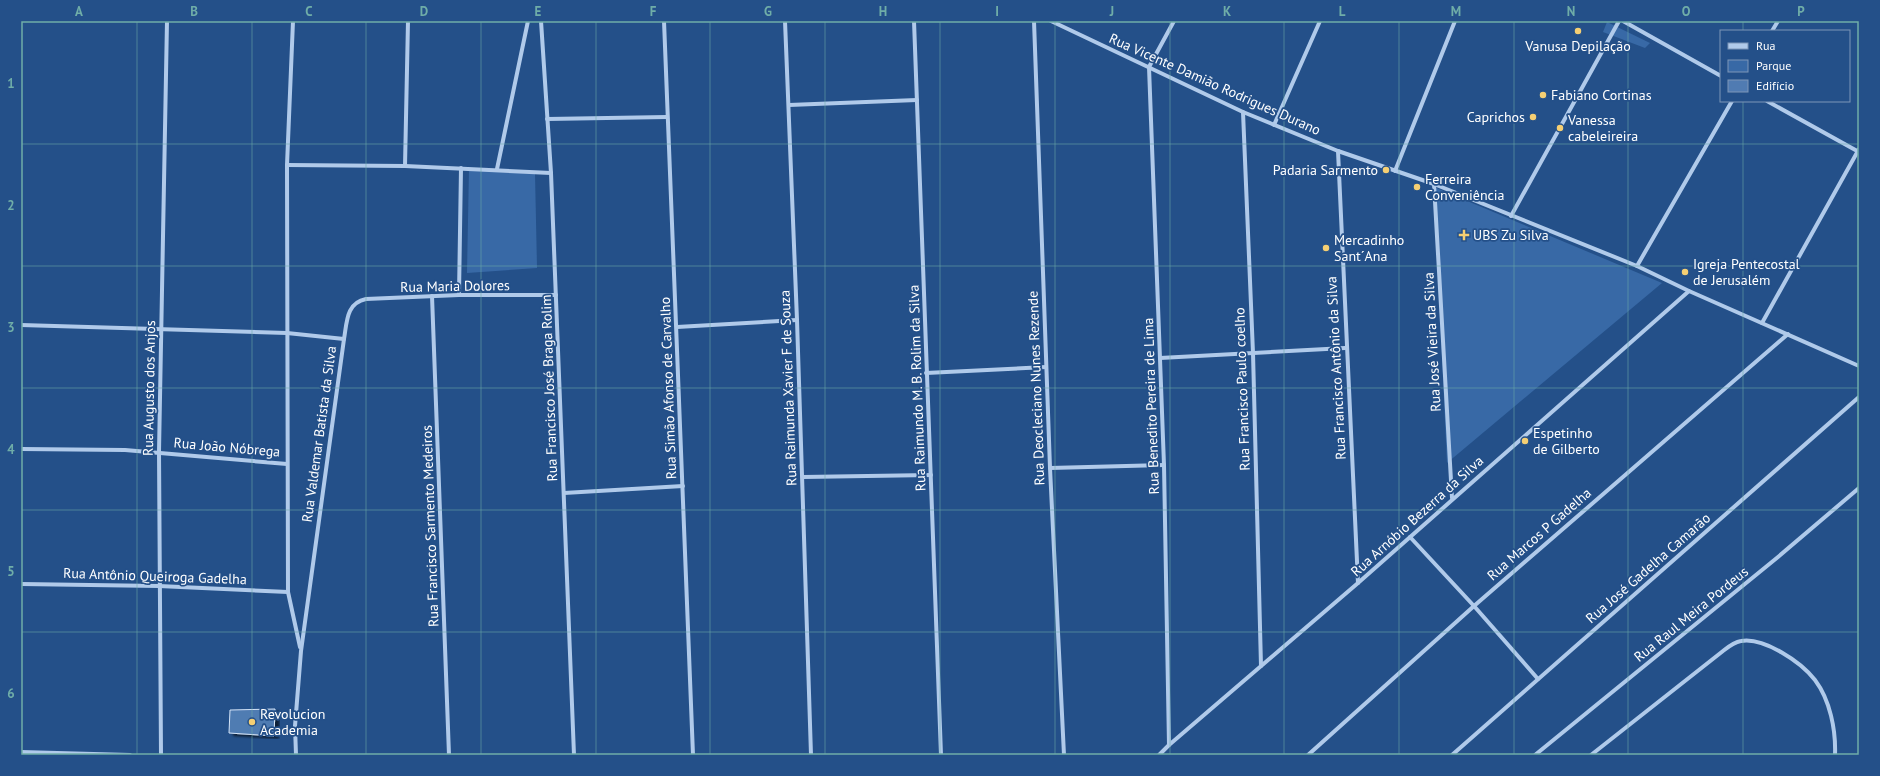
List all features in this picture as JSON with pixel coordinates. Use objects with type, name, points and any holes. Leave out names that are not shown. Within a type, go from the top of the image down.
[{"type":"street","name":"Rua Augusto dos Anjos","points":[[161,755],[159,452],[167,21]]},
{"type":"street","points":[[293,21],[287,165],[288,592],[300,651]]},
{"type":"street","points":[[405,166],[408,21]]},
{"type":"street","points":[[497,169],[528,21]]},
{"type":"street","name":"Rua Francisco José Braga Rolim","points":[[541,21],[551,173],[574,755]]},
{"type":"street","name":"Rua Simão Afonso de Carvalho","points":[[664,21],[693,755]]},
{"type":"street","name":"Rua Raimunda Xavier F de Souza","points":[[785,21],[803,477],[811,755]]},
{"type":"street","name":"Rua Raimundo M. B. Rolim da Silva","points":[[914,21],[941,755]]},
{"type":"street","name":"Rua Deocleciano Nunes Rezende","points":[[1034,21],[1050,468],[1064,755]]},
{"type":"street","name":"Rua Vicente Damião Rodrigues Durano","points":[[1051,21],[1149,66],[1243,112],[1338,151],[1434,184],[1637,266],[1689,291],[1859,366]]},
{"type":"street","points":[[1149,66],[1174,21]]},
{"type":"street","points":[[1274,125],[1320,21]]},
{"type":"street","points":[[1395,171],[1455,21]]},
{"type":"street","points":[[1511,216],[1619,21]]},
{"type":"street","points":[[1623,21],[1720,75]]},
{"type":"street","points":[[1773,30],[1778,21]]},
{"type":"street","name":"Rua Benedito Pereira de Lima","points":[[1149,66],[1164,465],[1169,745]]},
{"type":"street","points":[[789,105],[917,100]]},
{"type":"street","points":[[1637,266],[1731,102]]},
{"type":"street","points":[[1762,322],[1859,151],[1769,102]]},
{"type":"street","name":"Rua Francisco Paulo coelho","points":[[1243,112],[1261,666]]},
{"type":"street","points":[[548,119],[667,117]]},
{"type":"street","name":"Rua Francisco Antônio da Silva","points":[[1338,151],[1345,348],[1358,583]]},
{"type":"street","points":[[287,165],[405,166],[497,169],[551,173]]},
{"type":"street","points":[[459,295],[461,168]]},
{"type":"street","name":"Rua José Vieira da Silva","points":[[1434,184],[1452,498]]},
{"type":"street","name":"Rua Arnóbio Bezerra da Silva","points":[[1159,755],[1358,583],[1452,498],[1689,291]]},
{"type":"street","name":"Rua Maria Dolores","points":[[344,339],[349,312],[356,302],[366,300],[459,295],[556,295]]},
{"type":"street","name":"Rua Francisco Sarmento Medeiros","points":[[432,296],[449,755]]},
{"type":"street","points":[[677,327],[797,320]]},
{"type":"street","name":"Rua Valdemar Batista da Silva","points":[[21,325],[161,328],[287,333],[344,339],[300,651],[295,726],[296,755]]},
{"type":"street","name":"Rua Marcos P Gadelha","points":[[1308,755],[1474,606],[1788,334]]},
{"type":"street","points":[[1160,358],[1345,348]]},
{"type":"street","points":[[926,373],[1046,367]]},
{"type":"street","name":"Rua José Gadelha Camarão","points":[[1452,755],[1859,397]]},
{"type":"street","name":"Rua João Nóbrega","points":[[21,449],[90,448],[159,452],[287,464]]},
{"type":"street","points":[[1050,468],[1164,465]]},
{"type":"street","points":[[803,477],[931,475]]},
{"type":"street","points":[[564,493],[683,486]]},
{"type":"street","name":"Rua Raul Meira Pordeus","points":[[1535,755],[1778,557],[1859,488]]},
{"type":"street","points":[[1410,537],[1474,606],[1538,679]]},
{"type":"street","name":"Rua Antônio Queiroga Gadelha","points":[[21,584],[160,586],[288,592]]},
{"type":"street","points":[[1591,755],[1722,651],[1741,641],[1750,641],[1777,650],[1798,664],[1815,680],[1826,700],[1833,722],[1835,755]]},
{"type":"street","points":[[21,752],[130,755]]},
{"type":"green space","points":[[1607,22],[1650,43],[1645,48],[1603,32]]},
{"type":"green space","points":[[469,169],[535,174],[537,268],[467,273]]},
{"type":"green space","points":[[1434,187],[1662,283],[1447,463]]},
{"type":"building","name":"Revolucion Academia","points":[[275,709],[274,736],[229,733],[230,710]]},
{"type":"place","name":"Vanusa Depilação","points":[[1578,31]]},
{"type":"place","name":"Fabiano Cortinas","points":[[1543,95]]},
{"type":"place","name":"Caprichos","points":[[1533,117]]},
{"type":"place","name":"Vanessa cabeleireira","points":[[1560,128]]},
{"type":"place","name":"Padaria Sarmento","points":[[1386,170]]},
{"type":"place","name":"Ferreira Conveniência","points":[[1417,187]]},
{"type":"place","name":"UBS Zu Silva","points":[[1464,235]]},
{"type":"place","name":"Mercadinho Sant´Ana","points":[[1326,248]]},
{"type":"place","name":"Igreja Pentecostal de Jerusalém","points":[[1685,272]]},
{"type":"place","name":"Espetinho de Gilberto","points":[[1525,441]]},
{"type":"place","name":"Revolucion Academia","points":[[252,722]]}]
